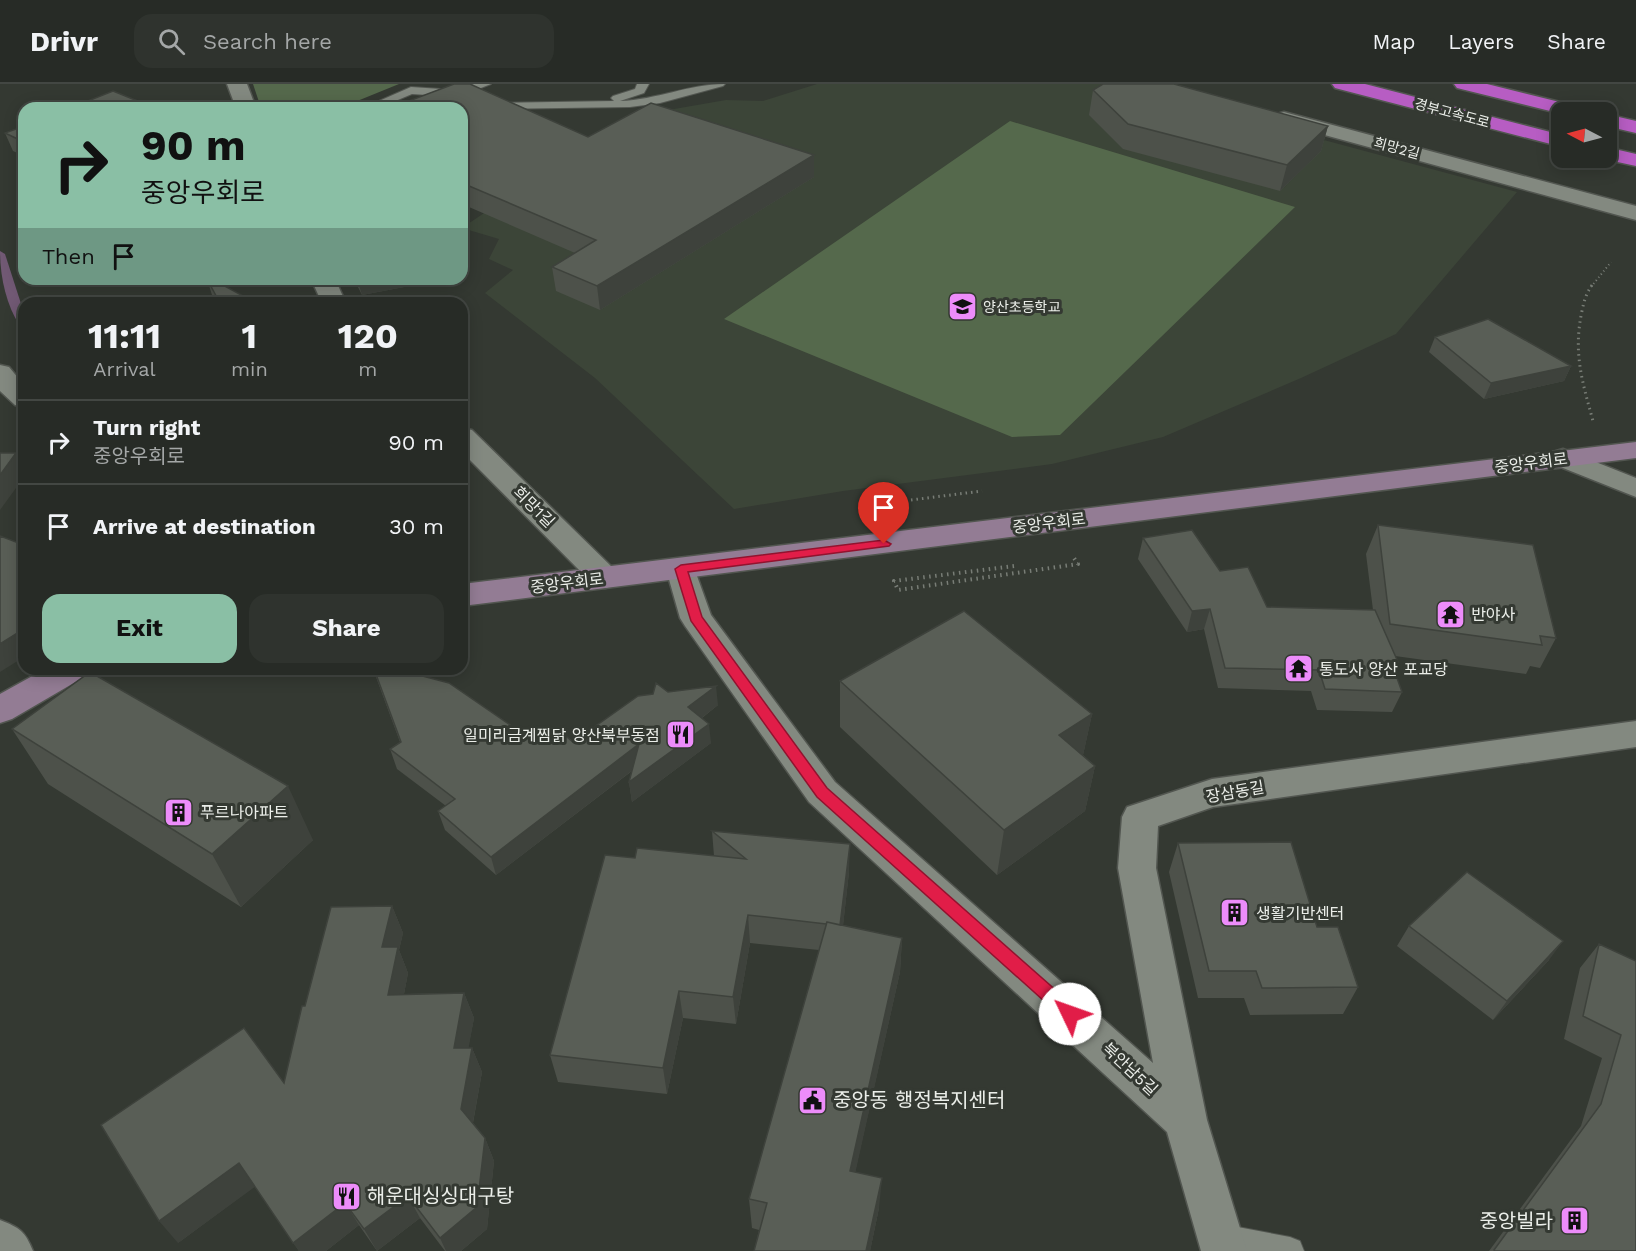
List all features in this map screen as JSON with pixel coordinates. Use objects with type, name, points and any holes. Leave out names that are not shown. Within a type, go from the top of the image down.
[{"type":"highway","name":"경부고속도로","points":[[1342,84],[1551,138]]},
{"type":"highway","name":"경부고속도로","points":[[1464,84],[1551,106]]},
{"type":"highway","points":[[1617,123],[1636,127]]},
{"type":"highway","points":[[1617,156],[1636,160]]},
{"type":"main road","name":"중앙우회로","points":[[468,595],[1636,450]]},
{"type":"main road","points":[[0,710],[61,675]]},
{"type":"street","points":[[237,84],[244,102]]},
{"type":"street","name":"희망2길","points":[[1263,112],[1636,213]]},
{"type":"street","points":[[0,373],[18,393]]},
{"type":"street","name":"희망1길","points":[[468,442],[605,578]]},
{"type":"street","points":[[1563,458],[1636,488]]},
{"type":"street","name":"북안남5길","points":[[681,569],[696,618],[822,792],[1185,1120]]},
{"type":"street","name":"장삼동길","points":[[1185,1120],[1137,868],[1140,817],[1212,794],[1636,734]]},
{"type":"street","points":[[1185,1120],[1223,1244]]},
{"type":"street","points":[[0,1243],[10,1251]]},
{"type":"lane","points":[[456,94],[484,84]]},
{"type":"lane","points":[[600,103],[640,91],[643,84]]},
{"type":"lane","points":[[383,102],[411,90],[456,94],[492,106],[600,103],[614,105],[650,101],[719,84]]},
{"type":"lane","points":[[1223,1244],[1290,1251]]},
{"type":"path","points":[[1594,424],[1579,370],[1576,334],[1587,293],[1611,261]]},
{"type":"path","points":[[911,500],[982,491]]},
{"type":"path","points":[[940,570],[1014,564],[894,581],[898,590],[1077,564],[1073,555],[1061,556]]},
{"type":"shaded area","name":"양산초등학교","points":[[817,84],[1116,84],[1517,192],[1396,334],[1301,378],[1163,437],[1052,464],[843,491],[734,509],[595,378],[485,293],[513,270],[489,259],[499,239],[468,230],[468,224],[493,207],[468,192],[634,116],[726,100],[763,101]]},
{"type":"green space","points":[[253,84],[399,84],[355,102],[259,102]]},
{"type":"green space","points":[[1010,121],[1295,207],[1060,435],[1012,437],[724,319]]},
{"type":"building","points":[[454,84],[470,84],[588,137],[651,103],[814,155],[597,286],[552,267],[596,240],[468,186],[468,102],[406,102]]},
{"type":"building","points":[[1103,84],[1174,84],[1328,126],[1287,165],[1128,124],[1093,90]]},
{"type":"building","points":[[113,91],[140,102],[85,102]]},
{"type":"building","points":[[18,128],[18,139],[5,133]]},
{"type":"building","points":[[210,285],[223,285],[245,297],[217,297]]},
{"type":"building","points":[[1488,319],[1571,366],[1491,383],[1435,337]]},
{"type":"building","points":[[0,453],[16,453],[0,475]]},
{"type":"building","points":[[1378,525],[1533,545],[1556,638],[1540,636],[1542,645],[1390,624]]},
{"type":"building","points":[[1192,530],[1220,571],[1248,567],[1267,607],[1375,610],[1398,662],[1392,664],[1402,692],[1325,689],[1319,670],[1225,668],[1210,609],[1192,611],[1143,538]]},
{"type":"building","points":[[0,536],[18,543],[18,633],[0,644]]},
{"type":"building","points":[[964,611],[1092,714],[1059,735],[1095,766],[1004,830],[840,681]]},
{"type":"building","points":[[86,675],[95,675],[288,786],[212,854],[12,729]]},
{"type":"building","points":[[376,675],[419,675],[449,683],[535,742],[555,727],[573,742],[638,696],[653,694],[656,683],[668,692],[716,686],[688,707],[709,724],[629,782],[639,744],[491,857],[438,811],[455,799],[390,749],[401,742]]},
{"type":"building","points":[[712,831],[850,844],[840,925],[748,915],[733,997],[679,991],[663,1068],[550,1055],[605,855],[635,858],[637,848],[746,859]]},
{"type":"building","name":"생활기반센터","points":[[1291,842],[1317,927],[1338,927],[1358,987],[1262,988],[1256,971],[1209,971],[1178,843]]},
{"type":"building","points":[[1467,872],[1563,941],[1507,1001],[1409,926]]},
{"type":"building","points":[[392,906],[382,947],[398,947],[388,995],[464,993],[454,1048],[472,1048],[461,1109],[485,1138],[477,1207],[440,1238],[408,1196],[364,1229],[345,1203],[293,1243],[239,1163],[159,1221],[101,1125],[244,1028],[284,1083],[302,1006],[305,1006],[331,907]]},
{"type":"building","name":"중앙동 행정복지센터","points":[[827,922],[902,938],[850,1171],[882,1178],[866,1251],[754,1251],[767,1203],[749,1199]]},
{"type":"building","points":[[1599,944],[1636,961],[1636,1251],[1495,1251],[1601,1104],[1621,1035],[1583,1016]]},
{"type":"waterway","points":[[0,254],[18,312]]},
{"type":"place","name":"양산초등학교","points":[[962,307]]},
{"type":"place","name":"반야사","points":[[1450,614]]},
{"type":"place","name":"통도사 양산 포교당","points":[[1298,669]]},
{"type":"place","name":"일미리금계찜닭 양산북부동점","points":[[681,735]]},
{"type":"place","name":"푸르나아파트","points":[[179,812]]},
{"type":"place","name":"생활기반센터","points":[[1235,913]]},
{"type":"place","name":"중앙동 행정복지센터","points":[[812,1100]]},
{"type":"place","name":"해운대싱싱대구탕","points":[[346,1196]]},
{"type":"place","name":"중앙빌라","points":[[1574,1221]]},
{"type":"route","points":[[884,544],[681,569],[696,618],[822,792],[1070,1014]]}]
